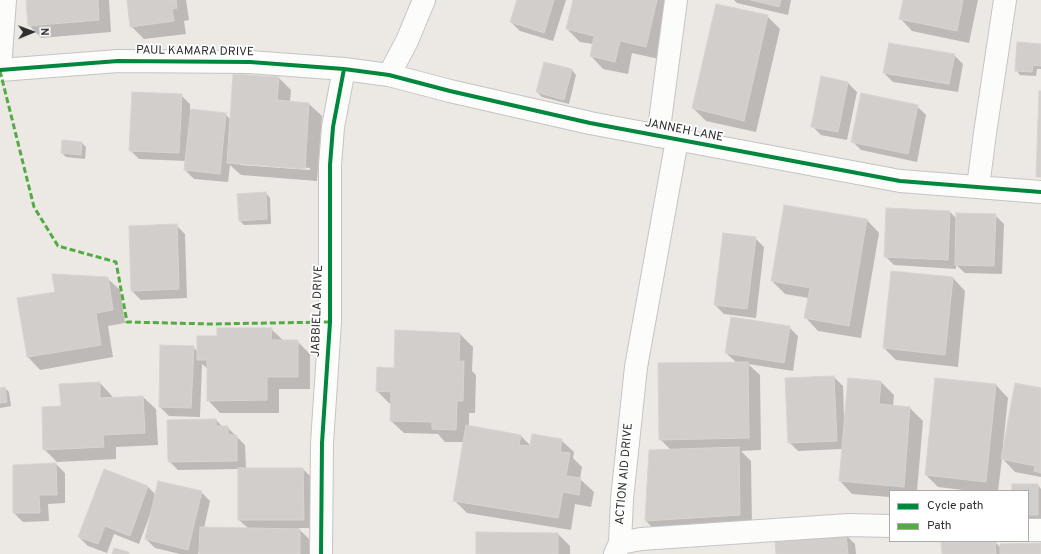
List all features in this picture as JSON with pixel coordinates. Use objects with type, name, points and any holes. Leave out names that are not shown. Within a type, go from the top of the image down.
[{"type":"street","points":[[0,69],[5,0]]},
{"type":"street","points":[[389,75],[408,41],[424,0]]},
{"type":"street","name":"ACTION AID DRIVE","points":[[676,0],[667,138],[636,367],[618,548],[648,539],[849,525],[889,526]]},
{"type":"street","points":[[978,187],[984,133],[1005,0]]},
{"type":"street","name":"PAUL KAMARA DRIVE","points":[[0,69],[118,61],[250,62],[344,69],[389,75]]},
{"type":"street","name":"JABBIELA DRIVE","points":[[321,554],[322,443],[330,322],[330,165],[333,127],[344,69]]},
{"type":"street","name":"JANNEH LANE","points":[[389,75],[450,91],[590,123],[900,181],[1041,192]]},
{"type":"street","points":[[1029,530],[1041,530]]},
{"type":"building","points":[[26,0],[98,0],[99,20],[28,26]]},
{"type":"building","points":[[127,0],[176,0],[177,8],[172,9],[174,21],[130,27]]},
{"type":"building","points":[[517,0],[554,0],[544,33],[510,22]]},
{"type":"building","points":[[573,0],[657,0],[646,47],[620,41],[615,62],[590,56],[594,36],[566,29]]},
{"type":"building","points":[[751,0],[781,0],[779,7]]},
{"type":"building","points":[[903,0],[963,0],[957,31],[899,19]]},
{"type":"building","points":[[716,4],[768,15],[744,121],[692,108]]},
{"type":"building","points":[[1017,42],[1041,44],[1041,66],[1033,65],[1032,72],[1015,71]]},
{"type":"building","points":[[889,43],[955,54],[949,84],[883,73]]},
{"type":"building","points":[[544,62],[572,69],[564,100],[536,92]]},
{"type":"building","points":[[233,74],[279,77],[277,100],[309,103],[305,169],[227,163]]},
{"type":"building","points":[[821,76],[848,82],[838,132],[811,127]]},
{"type":"building","points":[[1039,91],[1041,91],[1041,177],[1036,177]]},
{"type":"building","points":[[132,92],[182,94],[179,153],[129,151]]},
{"type":"building","points":[[861,93],[918,105],[908,154],[851,142]]},
{"type":"building","points":[[191,109],[226,113],[220,174],[184,170]]},
{"type":"building","points":[[62,140],[82,142],[81,155],[61,153]]},
{"type":"building","points":[[266,192],[267,219],[239,221],[237,194]]},
{"type":"building","points":[[784,205],[867,219],[849,326],[804,318],[810,288],[771,281]]},
{"type":"building","points":[[886,208],[950,211],[948,260],[884,257]]},
{"type":"building","points":[[956,213],[996,214],[994,266],[955,265]]},
{"type":"building","points":[[177,224],[179,289],[131,291],[129,226]]},
{"type":"building","points":[[723,233],[756,237],[747,309],[714,305]]},
{"type":"building","points":[[891,271],[953,277],[945,355],[883,348]]},
{"type":"building","points":[[52,274],[108,277],[113,310],[96,313],[101,345],[27,357],[17,298],[55,292]]},
{"type":"building","points":[[731,317],[790,326],[784,363],[725,353]]},
{"type":"building","points":[[217,328],[272,328],[271,340],[298,340],[298,377],[267,377],[267,400],[207,401],[207,360],[197,360],[197,336],[217,336]]},
{"type":"building","points":[[395,330],[460,333],[459,361],[464,361],[463,401],[457,401],[456,430],[432,429],[432,422],[390,421],[391,392],[376,391],[377,367],[394,368]]},
{"type":"building","points":[[160,345],[194,346],[191,408],[159,407]]},
{"type":"building","points":[[748,362],[749,438],[659,440],[658,363]]},
{"type":"building","points":[[834,376],[837,441],[788,443],[785,378]]},
{"type":"building","points":[[848,378],[881,381],[879,404],[910,407],[904,487],[839,481]]},
{"type":"building","points":[[935,378],[996,384],[986,482],[925,475]]},
{"type":"building","points":[[100,382],[100,398],[143,396],[145,433],[103,435],[104,447],[43,450],[42,407],[61,406],[59,384]]},
{"type":"building","points":[[1015,383],[1041,388],[1041,473],[1034,471],[1035,466],[1001,459]]},
{"type":"building","points":[[5,387],[7,402],[0,403],[0,388]]},
{"type":"building","points":[[216,419],[216,426],[228,426],[228,435],[237,435],[237,461],[168,462],[167,420]]},
{"type":"building","points":[[466,425],[521,435],[519,445],[530,446],[532,434],[562,439],[560,452],[570,453],[566,476],[581,478],[579,495],[563,492],[558,518],[453,501]]},
{"type":"building","points":[[739,447],[740,515],[645,521],[649,450]]},
{"type":"building","points":[[56,463],[57,495],[39,495],[40,513],[13,513],[13,465]]},
{"type":"building","points":[[238,468],[303,468],[304,520],[238,520]]},
{"type":"building","points":[[104,469],[148,486],[130,536],[105,526],[98,544],[78,537]]},
{"type":"building","points":[[158,481],[202,491],[188,550],[145,539]]},
{"type":"building","points":[[1012,484],[1038,484],[1038,515],[1029,515],[1029,490],[1012,490]]},
{"type":"building","points":[[200,527],[300,529],[300,554],[199,554]]},
{"type":"building","points":[[476,532],[558,533],[558,554],[476,554]]},
{"type":"building","points":[[846,534],[848,554],[776,554],[775,542]]},
{"type":"building","points":[[941,542],[995,542],[996,554],[942,554]]},
{"type":"building","points":[[1041,543],[1041,554],[1000,554],[1000,544]]},
{"type":"building","points":[[114,548],[129,552],[129,554],[112,554]]},
{"type":"marked path","points":[[0,71],[34,207],[58,246],[116,262],[127,322],[211,324],[330,322]]},
{"type":"cycle path","points":[[0,70],[118,61],[250,62],[344,69],[389,75],[450,91],[590,123],[900,181],[1041,192]]},
{"type":"cycle path","points":[[321,554],[322,443],[330,322],[330,165],[333,127],[344,69]]}]
